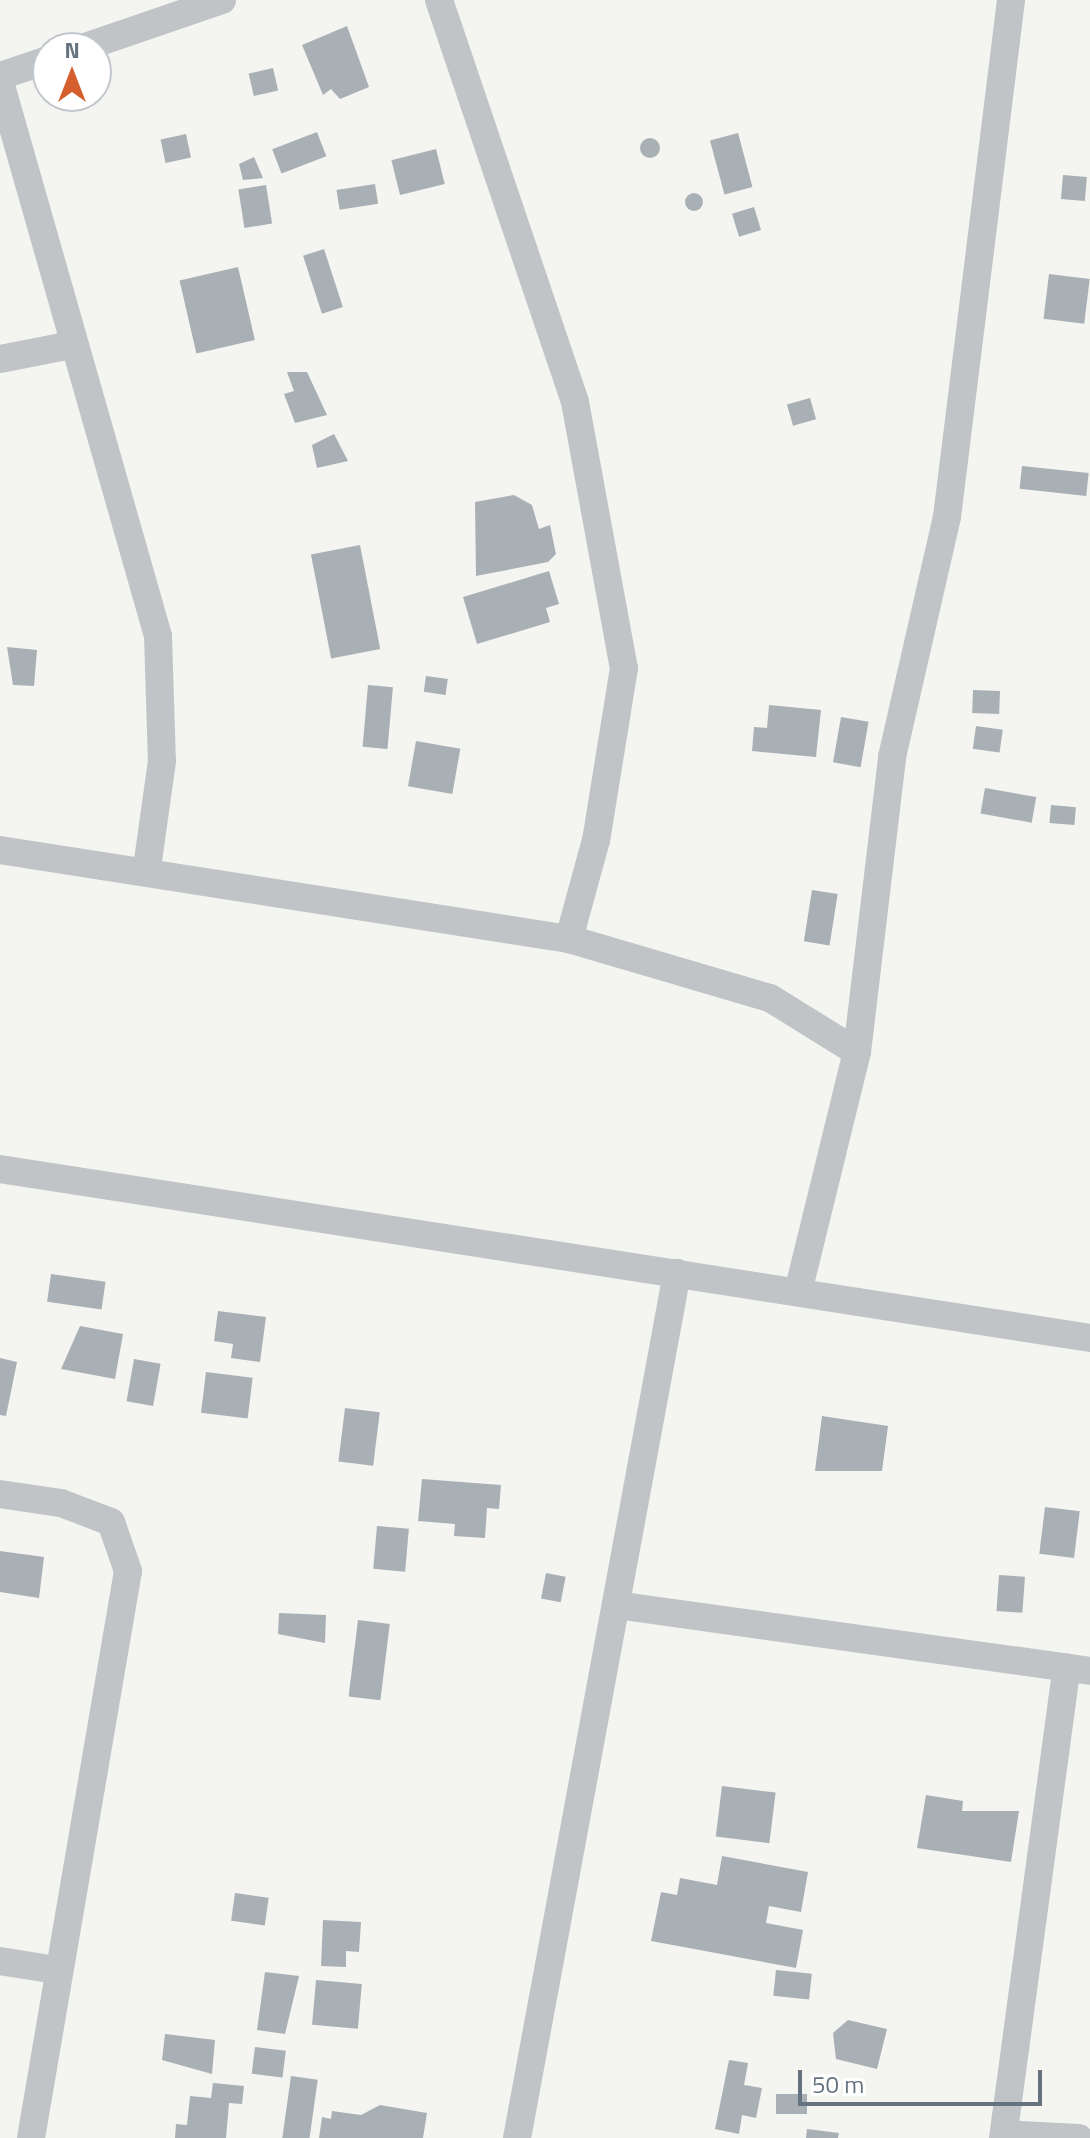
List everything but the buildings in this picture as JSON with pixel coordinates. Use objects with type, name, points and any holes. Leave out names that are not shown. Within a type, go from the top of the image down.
[{"type":"street","points":[[112,38],[222,0]]},
{"type":"street","points":[[439,0],[575,402],[624,668],[596,840],[569,939]]},
{"type":"street","points":[[798,1292],[857,1052],[892,757],[947,517],[1011,0]]},
{"type":"street","points":[[0,76],[32,65]]},
{"type":"street","points":[[0,82],[72,345],[158,636],[162,761],[147,868]]},
{"type":"street","points":[[0,359],[72,345]]},
{"type":"street","points":[[0,850],[147,868],[569,939],[770,998],[857,1052]]},
{"type":"street","points":[[0,1169],[1090,1338]]},
{"type":"street","points":[[517,2138],[677,1273]]},
{"type":"street","points":[[0,1494],[61,1503],[111,1522],[128,1571],[56,1970],[31,2138]]},
{"type":"street","points":[[616,1605],[1079,1669],[1003,2136],[1079,2138]]},
{"type":"street","points":[[0,1961],[56,1970]]}]
